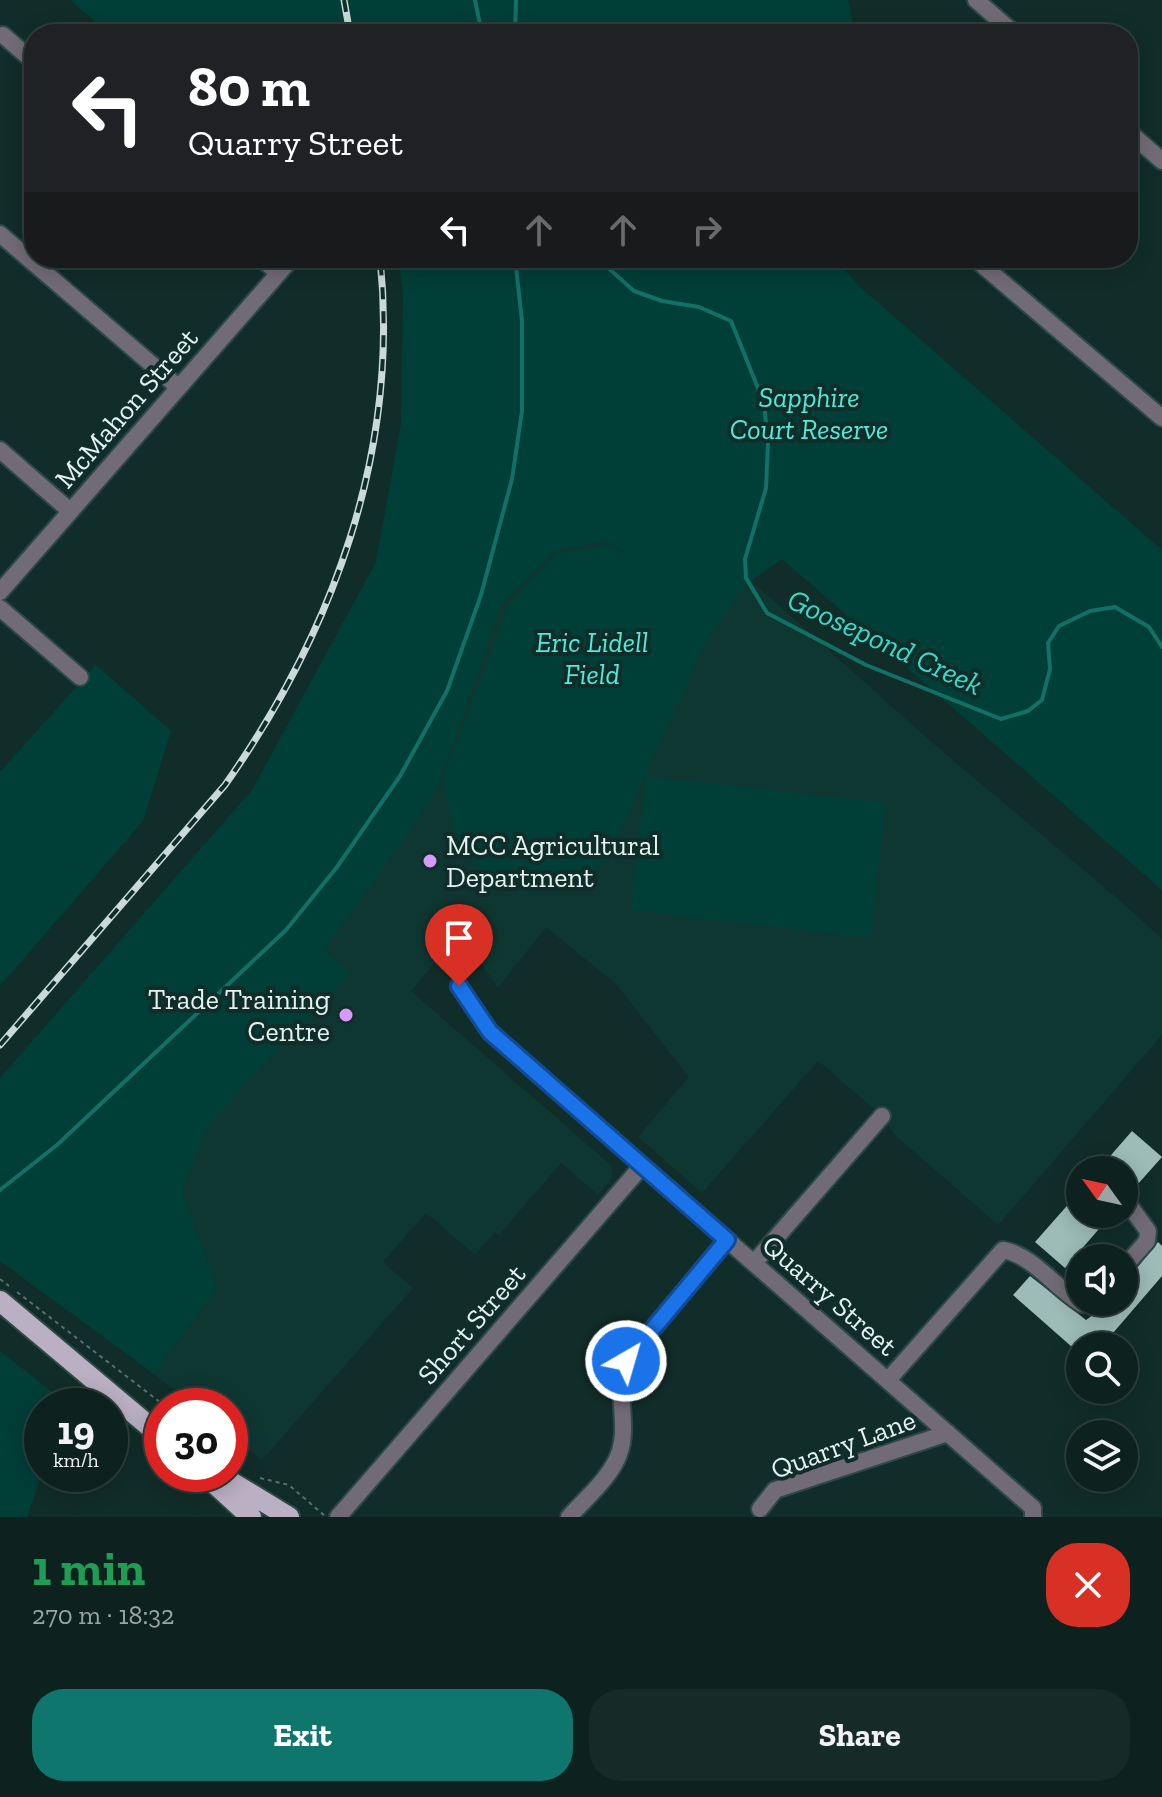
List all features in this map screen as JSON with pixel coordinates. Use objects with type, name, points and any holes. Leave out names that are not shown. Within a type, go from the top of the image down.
[{"type":"main road","points":[[0,1301],[144,1422]]},
{"type":"main road","points":[[224,1492],[251,1517]]},
{"type":"main road","points":[[248,1492],[289,1517]]},
{"type":"street","points":[[976,0],[1004,24]]},
{"type":"street","points":[[3,35],[24,53]]},
{"type":"street","points":[[1138,140],[1162,161]]},
{"type":"street","points":[[0,234],[24,255]]},
{"type":"street","points":[[40,268],[178,387]]},
{"type":"street","points":[[272,268],[278,273]]},
{"type":"street","name":"McMahon Street","points":[[0,592],[283,268]]},
{"type":"street","points":[[986,268],[1160,413]]},
{"type":"street","points":[[0,450],[70,511]]},
{"type":"street","points":[[0,608],[80,677]]},
{"type":"street","name":"Quarry Street","points":[[459,986],[490,1032],[948,1433],[1033,1513]]},
{"type":"street","points":[[754,1263],[882,1116]]},
{"type":"street","name":"Short Street","points":[[338,1517],[642,1166]]},
{"type":"street","points":[[1138,1217],[1148,1231],[1147,1241],[1138,1251]]},
{"type":"street","points":[[569,1517],[619,1455],[622,1435],[620,1384],[626,1361],[727,1240]]},
{"type":"street","points":[[888,1380],[1003,1250],[1021,1257],[1066,1294]]},
{"type":"street","name":"Quarry Lane","points":[[760,1509],[775,1490],[948,1433]]},
{"type":"path","points":[[0,1279],[144,1390]]},
{"type":"path","points":[[253,1475],[289,1485],[326,1517]]},
{"type":"shaded area","points":[[607,541],[665,576],[713,631],[747,577],[936,746],[1162,939],[1162,1035],[998,1225],[895,1135],[882,1116],[818,1061],[702,1193],[638,1137],[689,1077],[616,984],[546,927],[498,988],[481,963],[442,954],[411,991],[612,1166],[612,1178],[598,1195],[561,1163],[499,1235],[495,1232],[475,1255],[426,1213],[383,1262],[413,1288],[262,1460],[248,1449],[248,1388],[172,1388],[154,1374],[217,1288],[182,1192],[207,1126],[300,1020],[349,973],[324,949],[501,605],[555,551]]},
{"type":"green space","points":[[70,0],[848,0],[853,24],[98,24]]},
{"type":"green space","points":[[399,268],[843,268],[860,287],[1162,550],[1162,890],[782,559],[745,585],[713,632],[711,630],[607,860],[572,886],[532,894],[505,888],[457,850],[443,779],[509,604],[558,554],[610,545],[643,563],[607,541],[555,551],[501,605],[438,787],[402,843],[324,949],[350,973],[208,1125],[182,1192],[217,1288],[154,1374],[0,1261],[0,1078],[252,790],[376,562],[401,424],[403,296]]},
{"type":"green space","points":[[96,665],[171,731],[143,821],[0,986],[0,772]]},
{"type":"green space","points":[[646,776],[885,803],[871,938],[630,910]]},
{"type":"green space","points":[[0,1351],[47,1388],[24,1388],[24,1492],[36,1492],[27,1517],[0,1517]]},
{"type":"building","points":[[1132,1131],[1162,1157],[1138,1184],[1138,1156],[1110,1156]]},
{"type":"building","points":[[1066,1207],[1066,1228],[1100,1228],[1086,1244],[1066,1244],[1065,1268],[1035,1242]]},
{"type":"building","points":[[1158,1242],[1162,1246],[1162,1276],[1138,1304],[1138,1267]]},
{"type":"building","points":[[1030,1276],[1066,1304],[1066,1316],[1081,1316],[1086,1320],[1092,1316],[1128,1316],[1114,1332],[1066,1332],[1066,1342],[1013,1295]]},
{"type":"waterway","points":[[475,0],[480,24]]},
{"type":"waterway","name":"Goosepond Creek","points":[[515,24],[516,0]]},
{"type":"waterway","points":[[0,1190],[57,1145],[286,930],[337,867],[400,776],[447,691],[481,595],[512,479],[522,411],[522,321],[516,268]]},
{"type":"waterway","name":"Goosepond Creek","points":[[608,268],[634,291],[662,301],[699,307],[731,321],[764,403],[768,443],[766,488],[745,559],[746,578],[767,613],[866,665],[1001,719],[1028,711],[1042,700],[1050,669],[1048,643],[1059,626],[1090,611],[1115,607],[1149,627],[1162,647]]},
{"type":"railway","points":[[344,0],[348,24]]},
{"type":"railway","points":[[0,1045],[225,785],[264,726],[298,664],[327,601],[351,535],[368,468],[380,400],[384,329],[381,268]]},
{"type":"place","name":"MCC Agricultural Department","points":[[430,861]]},
{"type":"place","name":"Trade Training Centre","points":[[346,1015]]},
{"type":"route","points":[[459,986],[490,1032],[727,1240],[626,1361]]},
{"type":"park label","name":"Sapphire Court Reserve","points":[[809,413]]},
{"type":"park label","name":"Eric Lidell Field","points":[[592,658]]}]
